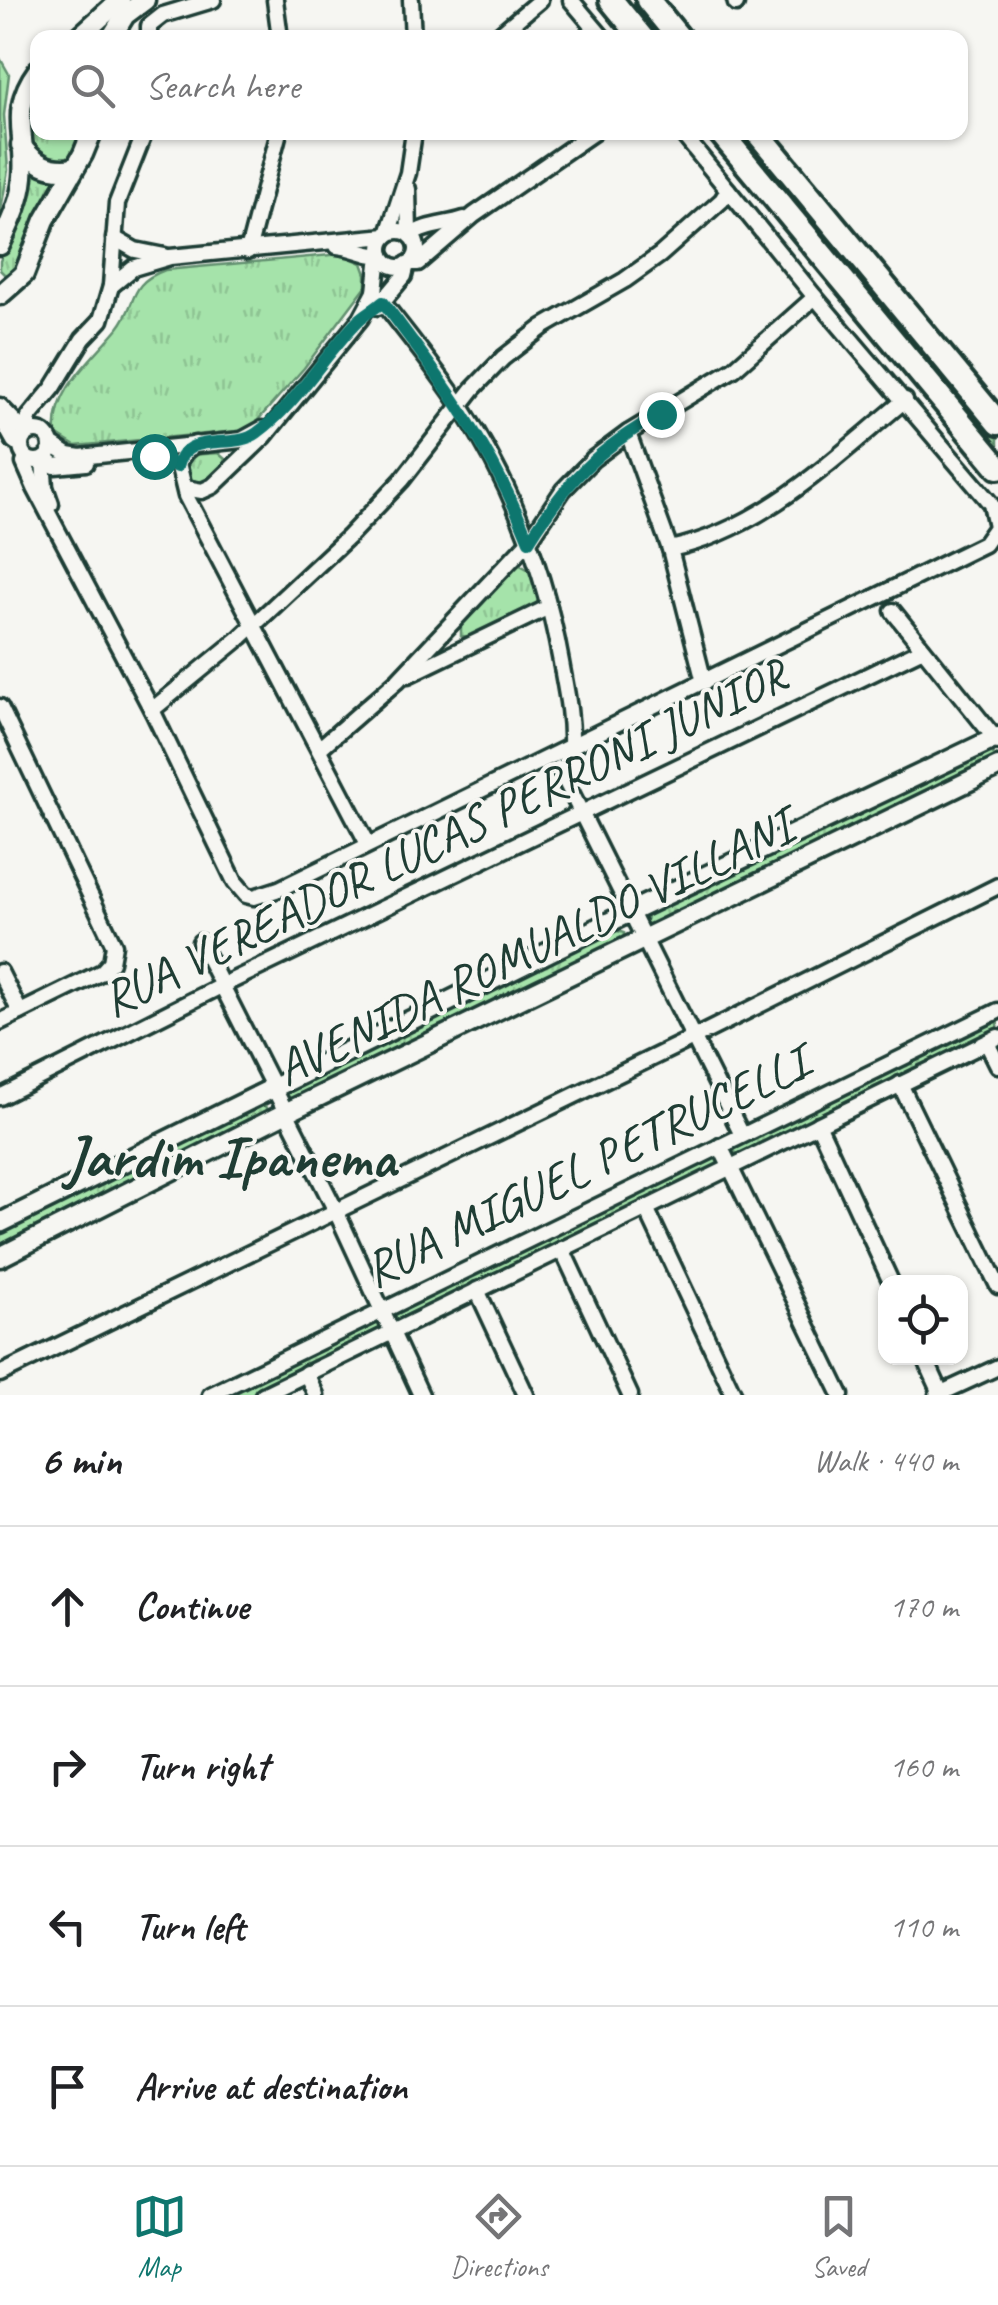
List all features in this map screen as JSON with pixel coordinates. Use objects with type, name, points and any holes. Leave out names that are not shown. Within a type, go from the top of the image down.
[{"type":"main road","points":[[611,0],[635,30]]},
{"type":"main road","points":[[648,0],[672,30]]},
{"type":"main road","points":[[727,140],[998,467]]},
{"type":"main road","points":[[764,140],[998,423]]},
{"type":"street","points":[[87,30],[120,0]]},
{"type":"street","points":[[117,30],[125,15],[145,0]]},
{"type":"street","points":[[149,30],[157,18],[213,0]]},
{"type":"street","points":[[275,0],[279,30]]},
{"type":"street","points":[[410,0],[413,30]]},
{"type":"street","points":[[504,30],[540,0]]},
{"type":"street","points":[[571,0],[596,30]]},
{"type":"street","points":[[0,245],[23,181],[20,104],[30,85]]},
{"type":"street","points":[[3,290],[24,274],[44,220],[88,140]]},
{"type":"street","points":[[142,140],[117,204],[111,286],[101,320],[76,349],[27,423],[24,463],[152,710],[235,882],[246,895],[254,897],[279,889],[974,550],[992,536],[996,527],[992,504],[687,140]]},
{"type":"street","points":[[248,251],[278,140]]},
{"type":"street","points":[[185,488],[206,489],[228,473],[264,437],[360,318],[404,276],[416,250],[410,235],[408,173],[413,140]]},
{"type":"street","points":[[382,255],[390,264],[418,263],[474,216],[583,140]]},
{"type":"street","points":[[21,145],[40,166],[74,168]]},
{"type":"street","points":[[408,173],[381,244],[379,297],[461,406],[510,495],[549,607],[568,705],[571,745]]},
{"type":"street","points":[[152,710],[254,626],[362,523],[402,480],[480,382],[521,342],[660,255],[722,200],[728,190]]},
{"type":"street","points":[[410,235],[418,229],[446,226],[474,216]]},
{"type":"street","points":[[111,286],[132,268],[170,257],[312,246],[398,231],[410,235]]},
{"type":"street","points":[[114,238],[134,250],[170,257]]},
{"type":"street","points":[[312,246],[346,247],[382,255]]},
{"type":"street","points":[[320,748],[398,680],[529,541],[578,472],[628,433],[734,369],[815,296]]},
{"type":"street","points":[[52,388],[45,423],[45,488],[56,524]]},
{"type":"street","points":[[670,549],[699,543],[772,505],[851,448],[904,400]]},
{"type":"street","points":[[0,407],[21,414],[33,412]]},
{"type":"street","points":[[0,407],[25,446]]},
{"type":"street","points":[[118,454],[247,439],[279,415]]},
{"type":"street","points":[[0,416],[14,441],[47,450]]},
{"type":"street","points":[[25,446],[41,432],[52,465],[66,466],[118,454],[162,457],[177,467],[211,542],[368,844]]},
{"type":"street","points":[[628,433],[670,549],[704,682]]},
{"type":"street","points":[[177,467],[182,455],[203,444],[228,453],[228,473]]},
{"type":"street","points":[[206,489],[202,511],[211,542]]},
{"type":"street","points":[[398,680],[549,607]]},
{"type":"street","points":[[892,610],[997,739]]},
{"type":"street","name":"RUA VEREADOR LUCAS PERRONI JUNIOR","points":[[0,1098],[222,986],[923,650]]},
{"type":"street","points":[[0,707],[109,931],[113,953],[102,972],[0,1022]]},
{"type":"street","name":"AVENIDA ROMUALDO VILLANI","points":[[0,1223],[630,912],[997,739]]},
{"type":"street","name":"AVENIDA ROMUALDO VILLANI","points":[[0,1257],[285,1113],[998,767]]},
{"type":"street","points":[[559,768],[742,1135]]},
{"type":"street","points":[[0,1374],[694,1038],[998,886]]},
{"type":"street","points":[[200,942],[336,1211],[422,1395]]},
{"type":"street","points":[[0,972],[20,1012]]},
{"type":"street","name":"RUA MIGUEL PETRUCELLI","points":[[210,1395],[998,1011]]},
{"type":"street","points":[[993,1040],[998,1065]]},
{"type":"street","name":"RUA MIGUEL PETRUCELLI","points":[[263,1395],[993,1040]]},
{"type":"street","points":[[900,1084],[998,1286]]},
{"type":"street","points":[[818,1124],[888,1275]]},
{"type":"street","points":[[720,1146],[841,1395]]},
{"type":"street","points":[[646,1208],[734,1395]]},
{"type":"street","points":[[562,1249],[630,1395]]},
{"type":"street","points":[[477,1290],[526,1395]]},
{"type":"street","points":[[928,1365],[939,1394],[998,1366]]},
{"type":"street","points":[[306,1373],[316,1395]]},
{"type":"green space","points":[[0,58],[9,74],[4,115],[8,170],[0,215]]},
{"type":"green space","points":[[30,106],[30,140],[83,140],[73,159],[63,164],[35,155],[24,126]]},
{"type":"green space","points":[[736,140],[754,140],[998,431],[998,454]]},
{"type":"green space","points":[[29,165],[63,175],[14,276],[0,270],[0,261],[24,204]]},
{"type":"green space","points":[[342,254],[362,263],[366,286],[304,368],[249,430],[75,446],[56,434],[56,418],[67,390],[118,328],[139,288],[153,275],[165,270]]},
{"type":"green space","points":[[218,453],[225,459],[220,468],[193,486],[183,466],[189,455]]},
{"type":"green space","points":[[520,565],[531,571],[539,597],[537,603],[473,637],[461,636],[461,624],[502,576]]},
{"type":"green space","points":[[987,750],[995,755],[990,762],[654,926],[645,923],[648,914]]},
{"type":"green space","points":[[612,929],[624,933],[623,941],[290,1104],[284,1103],[285,1091]]},
{"type":"green space","points":[[998,1017],[998,1032],[743,1156],[734,1152],[736,1145]]},
{"type":"green space","points":[[264,1103],[267,1111],[261,1116],[0,1248],[0,1232]]},
{"type":"green space","points":[[715,1156],[722,1164],[720,1167],[403,1321],[394,1319],[395,1312]]},
{"type":"green space","points":[[374,1322],[383,1331],[250,1395],[226,1395]]},
{"type":"district","name":"Jardim Ipanema","points":[[230,1157]]},
{"type":"route","points":[[154,456],[177,467],[182,455],[196,444],[253,436],[279,415],[360,318],[383,302],[461,406],[510,495],[529,541],[578,472],[614,442],[661,414]]}]
